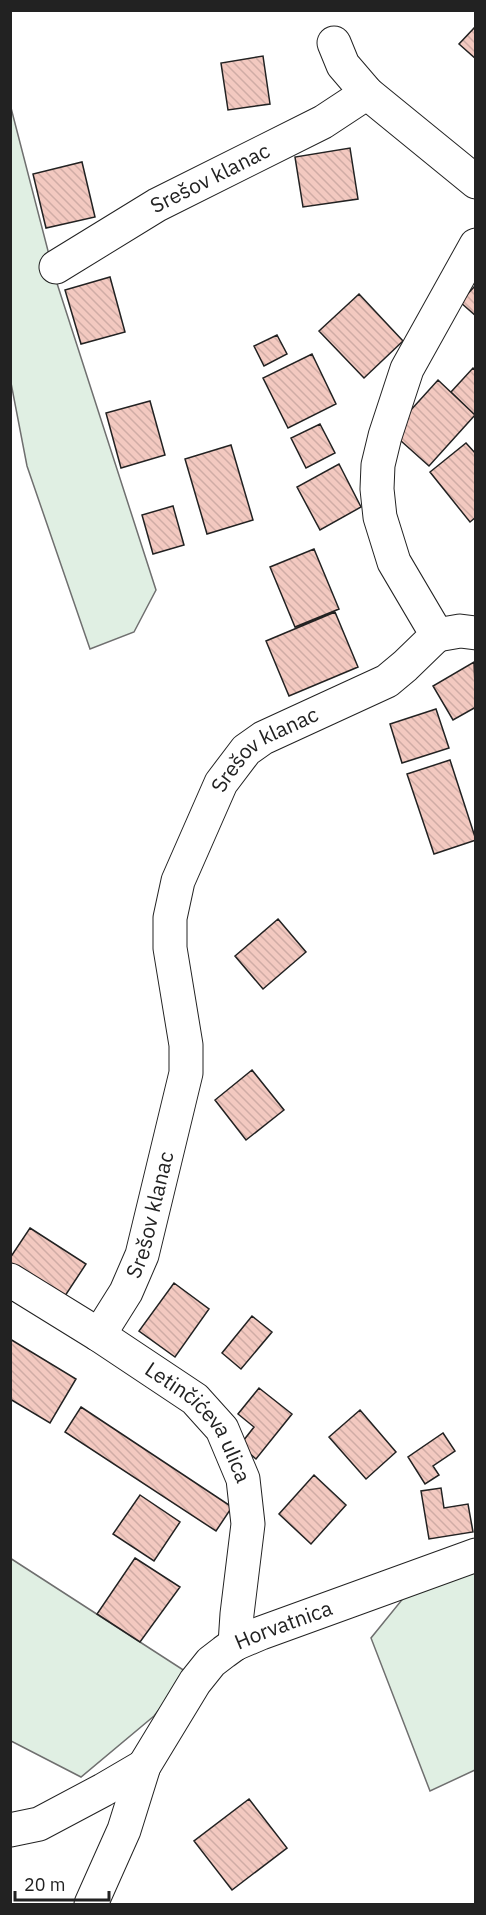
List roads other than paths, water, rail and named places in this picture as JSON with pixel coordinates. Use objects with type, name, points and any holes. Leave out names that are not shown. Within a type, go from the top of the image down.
[{"type":"street","points":[[334,42],[344,65],[367,93],[476,182]]},
{"type":"street","name":"Srešov klanac","points":[[56,267],[157,205],[323,122],[367,93]]},
{"type":"street","points":[[476,245],[407,369],[385,436],[378,465],[376,489],[380,517],[394,562],[437,635],[460,631],[476,633]]},
{"type":"street","name":"Srešov klanac","points":[[99,1335],[126,1292],[142,1256],[186,1072],[186,1045],[170,948],[170,918],[178,881],[221,783],[246,750],[263,738],[387,681],[437,635]]},
{"type":"street","name":"Letinčićeva ulica","points":[[10,1280],[99,1335],[195,1399],[222,1429],[243,1479],[248,1524],[235,1644]]},
{"type":"street","name":"Horvatnica","points":[[91,1905],[124,1830],[144,1766],[195,1682],[211,1662],[235,1644],[261,1633],[476,1555]]},
{"type":"street","name":"Horvatnica","points":[[10,1830],[39,1824],[144,1766]]}]
